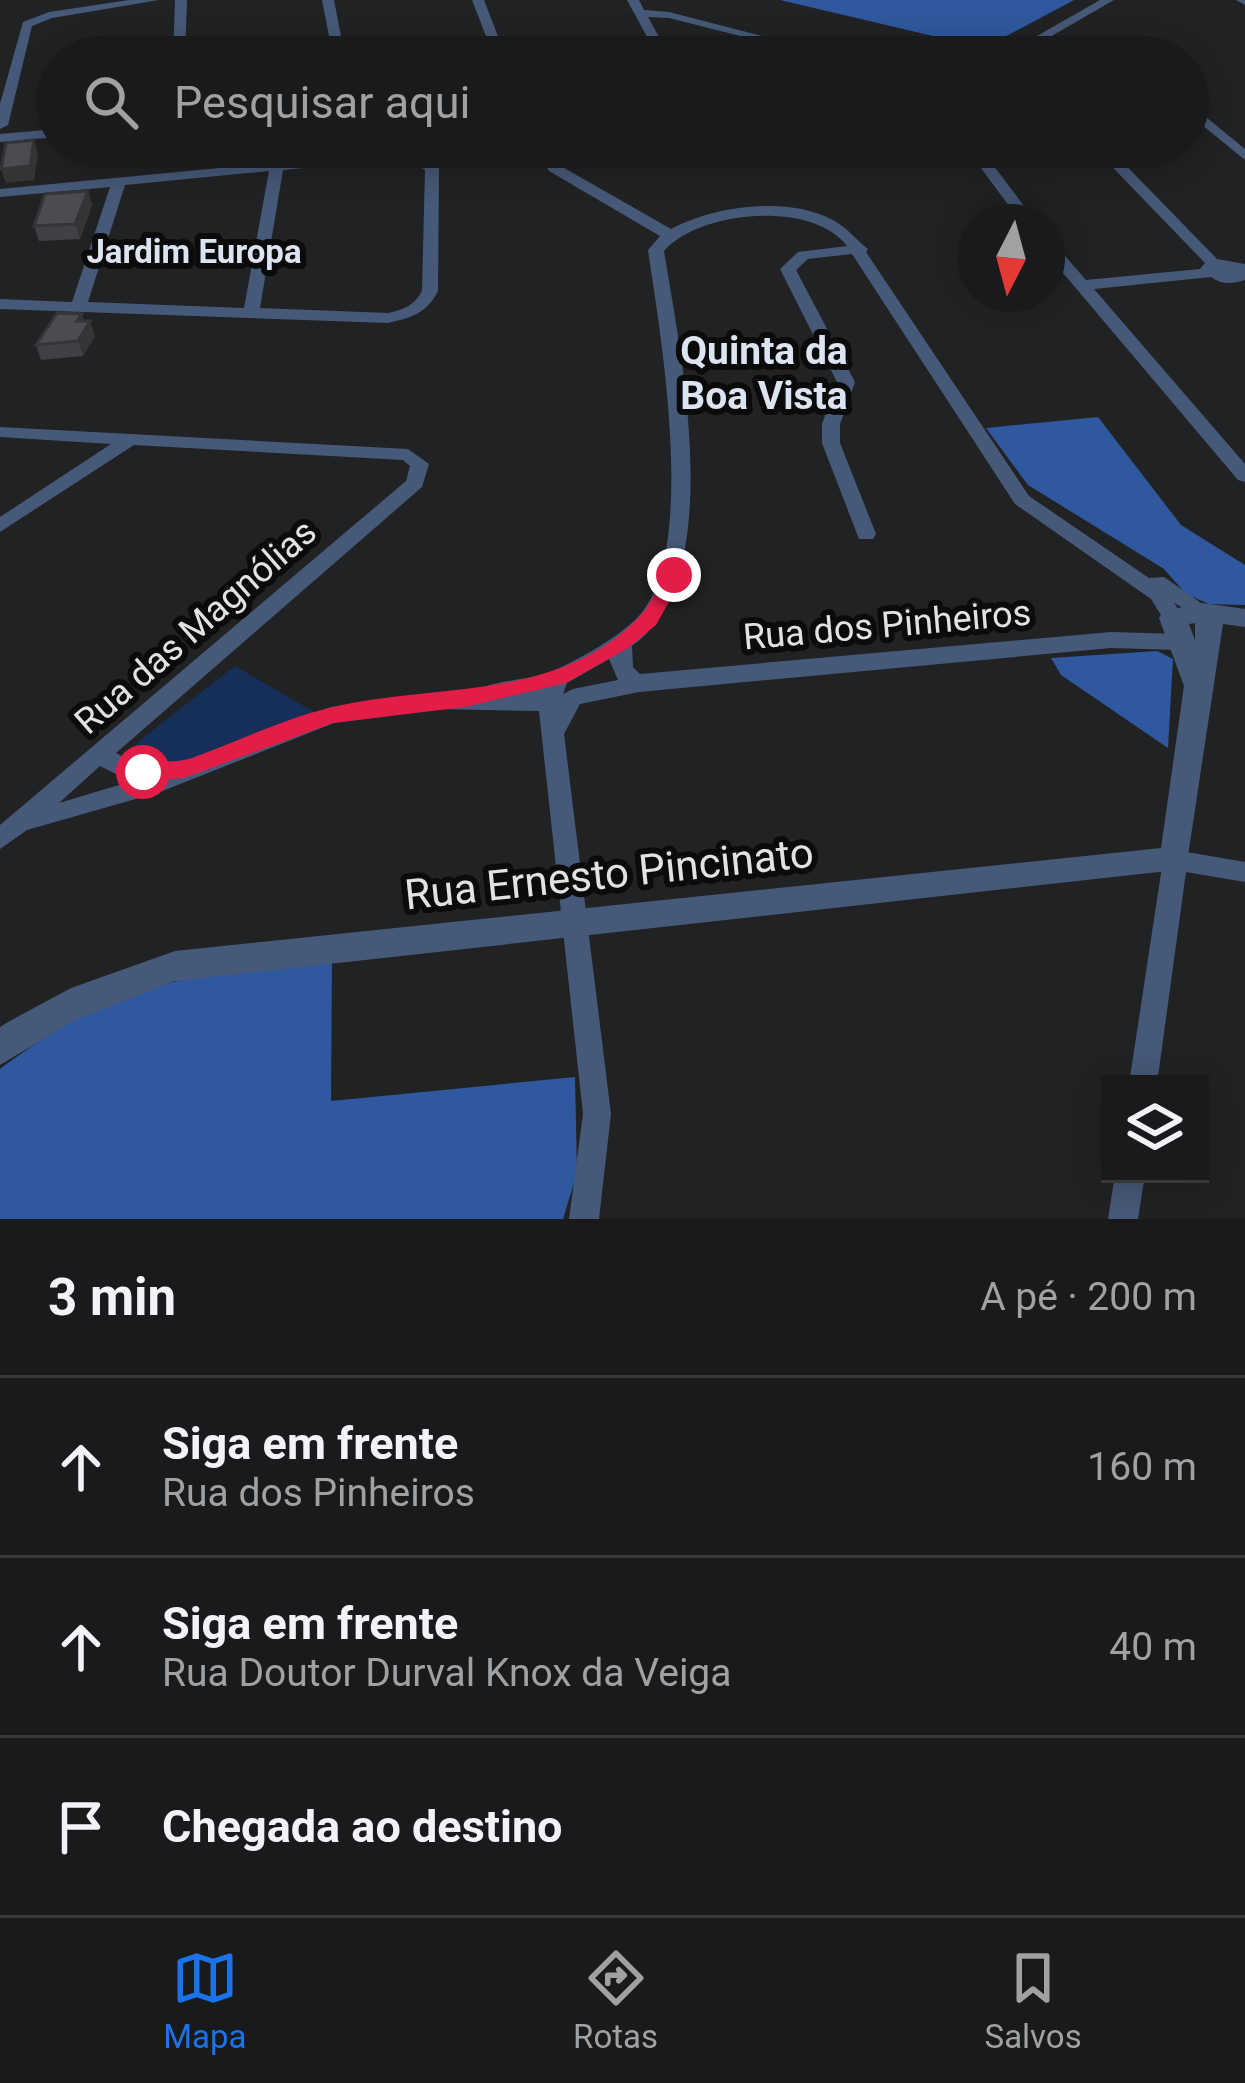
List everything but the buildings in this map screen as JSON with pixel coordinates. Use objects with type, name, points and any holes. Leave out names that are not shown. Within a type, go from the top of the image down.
[{"type":"street","points":[[1,125],[25,29],[34,20],[153,0]]},
{"type":"street","points":[[180,36],[181,0]]},
{"type":"street","points":[[328,0],[335,36]]},
{"type":"street","points":[[478,0],[492,36]]},
{"type":"street","points":[[633,0],[653,36]]},
{"type":"street","points":[[1044,36],[1108,0]]},
{"type":"street","points":[[641,13],[669,15],[754,36]]},
{"type":"street","points":[[1209,124],[1245,156]]},
{"type":"street","points":[[0,138],[36,135]]},
{"type":"street","points":[[0,193],[257,168]]},
{"type":"street","points":[[251,313],[277,168]]},
{"type":"street","points":[[0,304],[388,318],[418,309],[430,291],[432,168]]},
{"type":"street","points":[[554,168],[668,234]]},
{"type":"street","points":[[988,168],[1015,204]]},
{"type":"street","points":[[1119,168],[1212,268]]},
{"type":"street","points":[[78,307],[119,182]]},
{"type":"street","points":[[8,832],[152,785],[332,715],[465,700],[559,678],[621,643],[649,620],[667,594],[677,553],[678,434],[656,250],[668,234],[722,218],[792,213],[835,226],[860,249],[1034,510],[1158,594],[1191,628],[1198,686],[1144,1075]]},
{"type":"street","points":[[860,249],[803,256],[788,269],[846,382],[831,424],[830,443],[866,534]]},
{"type":"street","points":[[1065,264],[1245,476]]},
{"type":"street","points":[[1084,285],[1212,268],[1238,273],[1245,293]]},
{"type":"street","points":[[0,432],[133,438]]},
{"type":"street","points":[[0,526],[133,438]]},
{"type":"street","name":"Rua das Magnólias","points":[[8,832],[415,483],[420,471],[417,458],[133,438]]},
{"type":"street","points":[[1191,628],[1245,618]]},
{"type":"street","points":[[1191,628],[1245,633]]},
{"type":"street","name":"Rua dos Pinheiros","points":[[552,736],[573,697],[639,684],[1111,640],[1191,628]]},
{"type":"street","points":[[621,643],[619,665],[625,676],[639,684]]},
{"type":"street","points":[[559,678],[549,703],[597,1114],[584,1219]]},
{"type":"street","points":[[465,700],[549,703]]},
{"type":"street","points":[[101,756],[128,770],[184,770]]},
{"type":"street","name":"Rua Ernesto Pincinato","points":[[0,1048],[32,1023],[86,995],[176,966],[575,920],[1175,860],[1245,872]]},
{"type":"street","points":[[1123,1219],[1129,1183]]},
{"type":"shaded area","points":[[780,0],[1074,0],[1006,36],[933,36]]},
{"type":"shaded area","points":[[1098,417],[1181,525],[1245,565],[1245,605],[1209,604],[1186,594],[1164,569],[1028,485],[986,428]]},
{"type":"shaded area","points":[[1157,651],[1173,659],[1168,748],[1061,675],[1051,658]]},
{"type":"shaded area","points":[[235,666],[314,712],[197,757],[151,765],[134,762],[132,750],[140,740]]},
{"type":"shaded area","points":[[332,957],[331,1101],[575,1077],[577,1173],[563,1219],[0,1219],[0,1069],[5,1065],[88,1007],[180,980]]},
{"type":"district","name":"Jardim Europa","points":[[194,251]]},
{"type":"district","name":"Quinta da Boa Vista","points":[[764,372]]},
{"type":"route","points":[[143,772],[184,770],[332,715],[465,700],[559,678],[621,643],[649,620],[674,575]]}]
